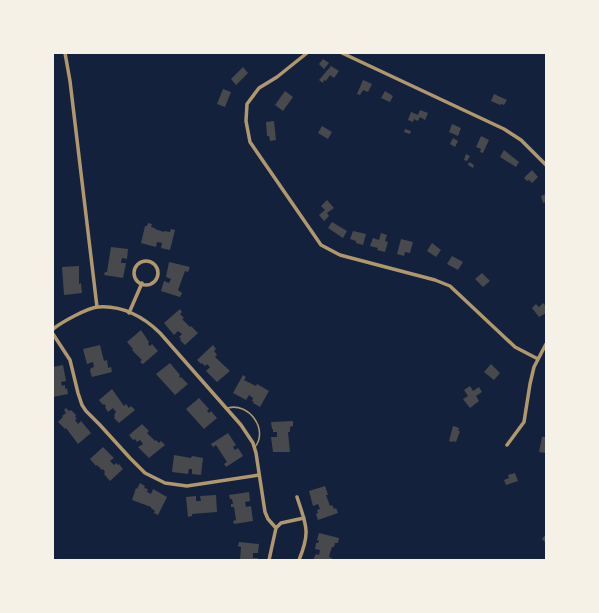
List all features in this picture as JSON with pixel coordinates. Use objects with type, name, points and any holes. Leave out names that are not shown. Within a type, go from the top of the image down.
[{"type":"street","points":[[65,53],[70,81],[97,307]]},
{"type":"street","points":[[307,53],[277,76],[258,88],[247,104],[246,121],[250,142],[322,245],[340,254],[435,280],[450,286],[515,346],[538,359]]},
{"type":"street","points":[[342,53],[504,129],[521,140],[546,164]]},
{"type":"street","points":[[144,261],[151,262],[158,270],[156,278],[151,283],[142,283],[135,277],[135,269],[144,261]]},
{"type":"street","points":[[129,313],[142,283]]},
{"type":"street","points":[[53,329],[79,314],[97,307],[111,308],[129,313],[145,320],[160,333],[241,425],[253,443],[265,512],[268,519],[276,528]]},
{"type":"street","points":[[53,334],[70,360],[80,399],[86,411],[145,473],[165,483],[187,486],[259,475]]},
{"type":"street","points":[[507,445],[524,422],[534,367],[546,344]]},
{"type":"street","points":[[297,497],[304,518],[306,536],[305,544],[299,560]]},
{"type":"street","points":[[269,560],[276,528],[281,523],[304,518]]},
{"type":"lane","points":[[226,408],[235,406],[247,411],[253,417],[261,434],[260,441],[254,448]]},
{"type":"building","points":[[323,59],[329,63],[324,69],[319,64]]},
{"type":"building","points":[[331,66],[339,71],[334,78],[330,75],[326,81],[324,80],[323,83],[319,80]]},
{"type":"building","points":[[243,67],[248,73],[236,85],[231,79]]},
{"type":"building","points":[[363,80],[372,84],[368,92],[363,90],[360,95],[357,94]]},
{"type":"building","points":[[223,89],[231,92],[225,107],[217,104]]},
{"type":"building","points":[[285,91],[293,97],[283,111],[275,105]]},
{"type":"building","points":[[385,91],[393,96],[390,102],[381,98]]},
{"type":"building","points":[[494,94],[507,100],[504,105],[491,101]]},
{"type":"building","points":[[420,110],[428,113],[425,120],[420,117],[418,121],[414,119],[413,122],[408,120],[411,112],[418,115]]},
{"type":"building","points":[[274,121],[276,140],[270,141],[269,136],[267,136],[266,122]]},
{"type":"building","points":[[452,124],[461,128],[458,136],[449,132]]},
{"type":"building","points":[[322,126],[332,132],[328,139],[318,133]]},
{"type":"building","points":[[405,129],[411,131],[410,134],[404,132]]},
{"type":"building","points":[[481,136],[489,140],[483,153],[480,152],[481,149],[476,147]]},
{"type":"building","points":[[453,138],[458,141],[455,147],[450,144]]},
{"type":"building","points":[[504,150],[519,162],[516,167],[500,157]]},
{"type":"building","points":[[466,154],[470,156],[467,161],[464,160]]},
{"type":"building","points":[[469,162],[474,165],[473,168],[468,165]]},
{"type":"building","points":[[532,170],[538,177],[532,183],[524,178]]},
{"type":"building","points":[[546,194],[546,202],[543,203],[541,196]]},
{"type":"building","points":[[327,200],[334,208],[327,213],[329,216],[324,221],[319,215],[325,210],[321,206]]},
{"type":"building","points":[[332,222],[347,231],[343,238],[328,228]]},
{"type":"building","points":[[148,223],[152,224],[151,227],[164,232],[170,232],[171,229],[175,230],[170,250],[161,248],[162,243],[157,242],[156,247],[141,243],[145,226],[147,226]]},
{"type":"building","points":[[353,231],[366,234],[363,245],[350,239]]},
{"type":"building","points":[[381,233],[387,235],[385,241],[388,242],[385,252],[370,246],[373,238],[379,240]]},
{"type":"building","points":[[401,239],[413,242],[410,253],[405,252],[404,256],[397,254]]},
{"type":"building","points":[[432,243],[441,250],[436,257],[427,251]]},
{"type":"building","points":[[111,247],[128,249],[127,259],[122,258],[121,263],[126,263],[123,278],[104,275],[105,272],[107,272]]},
{"type":"building","points":[[452,256],[463,262],[458,270],[447,264]]},
{"type":"building","points":[[169,262],[190,267],[188,272],[185,271],[178,290],[182,293],[180,297],[161,291],[164,281],[169,283],[171,279],[166,277]]},
{"type":"building","points":[[79,266],[79,284],[81,283],[82,293],[64,295],[62,267]]},
{"type":"building","points":[[482,273],[490,281],[483,287],[475,279]]},
{"type":"building","points":[[543,303],[546,306],[546,313],[539,317],[532,308],[536,304],[539,307]]},
{"type":"building","points":[[180,309],[182,312],[180,314],[184,318],[182,319],[198,333],[185,345],[179,337],[182,334],[178,331],[174,335],[164,323]]},
{"type":"building","points":[[141,330],[149,342],[148,344],[150,346],[152,344],[158,351],[143,364],[140,362],[142,360],[132,350],[133,349],[127,342]]},
{"type":"building","points":[[100,345],[104,361],[107,360],[108,368],[111,367],[112,372],[92,377],[90,371],[91,368],[94,367],[93,362],[87,364],[83,349]]},
{"type":"building","points":[[213,345],[216,349],[214,351],[217,355],[215,357],[230,371],[217,382],[206,371],[210,367],[207,364],[205,366],[202,363],[201,364],[197,360]]},
{"type":"building","points":[[170,363],[180,375],[180,378],[181,377],[188,384],[175,395],[156,374]]},
{"type":"building","points":[[491,364],[500,373],[494,380],[484,372]]},
{"type":"building","points":[[63,365],[66,381],[61,382],[62,386],[65,385],[65,389],[67,388],[68,394],[53,397],[53,367]]},
{"type":"building","points":[[243,375],[246,377],[244,380],[256,386],[257,384],[269,391],[260,407],[253,403],[253,398],[249,395],[246,400],[233,393]]},
{"type":"building","points":[[470,386],[473,391],[479,387],[482,392],[476,396],[479,401],[470,408],[463,399],[468,396],[464,390]]},
{"type":"building","points":[[112,389],[124,406],[126,404],[129,408],[131,406],[135,410],[119,423],[114,418],[116,412],[113,408],[108,412],[105,407],[106,406],[99,400]]},
{"type":"building","points":[[199,398],[209,409],[207,411],[209,413],[211,411],[217,418],[204,429],[186,409]]},
{"type":"building","points":[[66,408],[69,411],[71,410],[76,415],[75,417],[77,418],[75,420],[78,424],[81,421],[91,433],[78,444],[66,428],[65,429],[58,422],[66,413],[64,410]]},
{"type":"building","points":[[293,421],[293,426],[290,427],[290,432],[288,432],[290,452],[273,452],[271,437],[277,437],[277,432],[273,432],[271,422]]},
{"type":"building","points":[[142,424],[149,431],[147,433],[155,441],[156,440],[159,443],[161,441],[165,445],[149,458],[138,447],[143,444],[140,440],[137,442],[129,435]]},
{"type":"building","points":[[453,426],[459,428],[458,431],[460,431],[456,442],[449,441]]},
{"type":"building","points":[[228,433],[236,445],[233,447],[235,450],[238,448],[243,456],[226,467],[224,464],[227,462],[216,445],[213,447],[211,444]]},
{"type":"building","points":[[542,437],[546,437],[546,453],[539,452]]},
{"type":"building","points":[[103,447],[114,458],[110,461],[114,465],[116,463],[118,465],[119,464],[123,469],[110,481],[104,474],[105,472],[103,469],[102,470],[97,465],[96,466],[90,459]]},
{"type":"building","points":[[174,455],[191,458],[192,456],[203,458],[201,475],[192,474],[192,469],[189,469],[188,474],[172,472]]},
{"type":"building","points":[[515,473],[518,481],[506,485],[504,480],[509,478],[508,475]]},
{"type":"building","points":[[140,483],[145,486],[144,488],[148,489],[147,492],[151,494],[153,489],[167,497],[158,515],[154,513],[155,511],[151,507],[132,500],[136,488],[137,489]]},
{"type":"building","points":[[325,486],[328,495],[326,495],[330,506],[332,505],[334,509],[336,508],[338,513],[318,520],[316,514],[318,513],[317,510],[320,509],[318,504],[313,506],[309,491]]},
{"type":"building","points":[[249,492],[250,501],[245,502],[246,507],[251,506],[253,521],[234,524],[233,521],[236,520],[234,507],[231,507],[231,504],[233,504],[229,495]]},
{"type":"building","points":[[216,495],[217,512],[192,514],[192,516],[188,517],[186,497],[196,496],[196,501],[201,501],[200,496]]},
{"type":"building","points":[[319,533],[339,538],[338,543],[335,543],[334,547],[332,547],[329,557],[332,558],[331,560],[313,560],[316,554],[319,555],[320,550],[315,549],[316,543],[319,541],[317,540]]},
{"type":"building","points":[[546,534],[546,543],[542,539]]},
{"type":"building","points":[[239,542],[259,544],[258,553],[253,553],[253,558],[258,558],[258,560],[240,560],[241,547],[238,546]]}]
